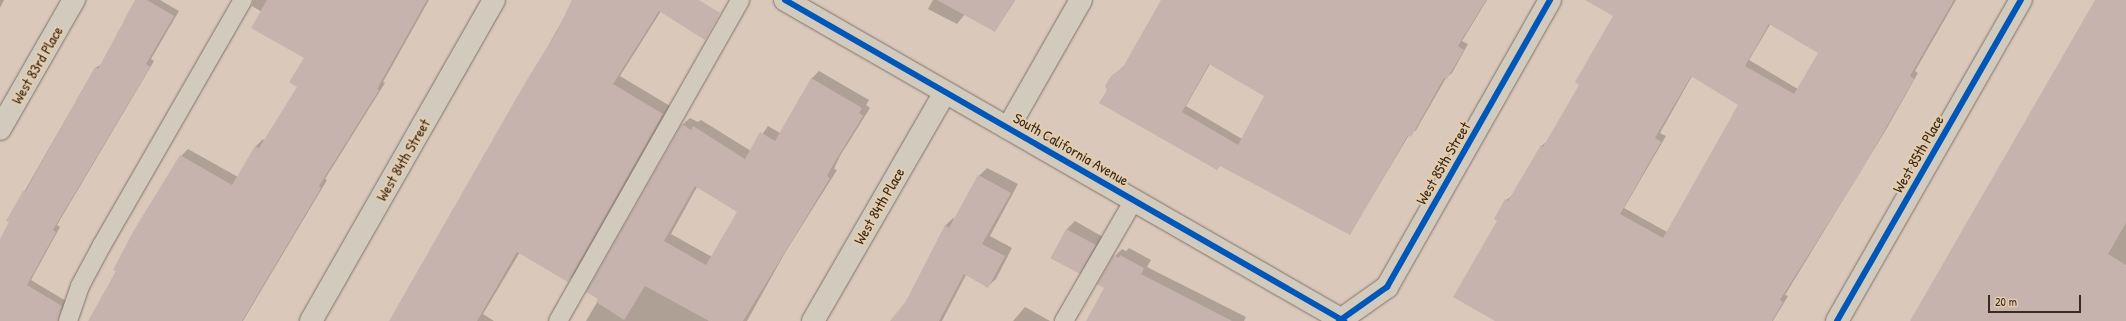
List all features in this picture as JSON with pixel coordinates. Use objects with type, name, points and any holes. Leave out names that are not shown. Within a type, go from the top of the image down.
[{"type":"street","name":"West 83rd Place","points":[[0,129],[74,0]]},
{"type":"street","name":"West 84th Street","points":[[311,321],[494,0]]},
{"type":"street","name":"South California Avenue","points":[[785,0],[1341,320]]},
{"type":"street","points":[[1008,128],[1081,0]]},
{"type":"street","name":"West 85th Street","points":[[1341,320],[1388,288],[1550,0]]},
{"type":"street","name":"West 85th Place","points":[[1838,321],[2021,0]]},
{"type":"street","name":"West 84th Place","points":[[813,321],[945,92]]},
{"type":"lane","points":[[68,321],[80,286],[102,245],[244,0]]},
{"type":"lane","points":[[558,321],[740,0]]},
{"type":"lane","points":[[1064,321],[1134,200]]},
{"type":"building","points":[[135,0],[147,0],[174,16],[146,64],[150,67],[53,230],[56,232],[27,285],[62,306],[58,321],[0,321],[0,239],[9,222],[6,221],[23,191],[25,192],[95,67],[98,69]]},
{"type":"building","points":[[267,0],[427,0],[377,89],[379,90],[319,186],[321,188],[242,321],[88,321],[116,271],[113,270],[134,230],[180,155],[232,185],[255,146],[259,148],[297,87],[289,82],[304,58],[251,28]]},
{"type":"building","points":[[572,0],[699,0],[720,13],[705,40],[659,11],[613,84],[663,114],[568,282],[517,252],[477,321],[389,321],[525,83],[556,33]]},
{"type":"building","points":[[937,0],[1014,0],[995,32]]},
{"type":"building","points":[[1161,0],[1486,0],[1458,46],[1464,50],[1447,79],[1444,78],[1411,137],[1408,135],[1350,235],[1220,166],[1217,170],[1099,103],[1107,90],[1105,86],[1111,76],[1123,67]],"holes":[[[1209,64],[1264,96],[1238,145],[1182,112]]]},
{"type":"building","points":[[1585,0],[1954,0],[1910,76],[1914,79],[1860,173],[1780,300],[1783,302],[1772,321],[1495,321],[1453,297],[1497,221],[1494,219],[1505,199],[1508,201],[1541,145],[1543,147],[1579,85],[1575,82],[1613,16]],"holes":[[[1769,24],[1818,53],[1794,94],[1745,66]],[[1691,76],[1738,105],[1663,238],[1620,214],[1661,142],[1655,138]]]},
{"type":"building","points":[[2095,0],[2126,0],[2126,223],[2108,254],[2126,265],[2126,321],[1910,321]]},
{"type":"building","points":[[811,78],[862,108],[859,113],[863,116],[827,176],[830,178],[743,321],[709,321],[645,286],[624,320],[596,302],[598,299],[586,292],[682,124],[691,130],[693,126],[745,159],[760,132],[775,141]],"holes":[[[695,186],[737,212],[706,265],[664,241]]]},
{"type":"building","points":[[978,175],[1011,193],[982,244],[1005,256],[988,288],[964,274],[939,321],[890,321],[906,301],[945,225],[949,228]]},
{"type":"building","points":[[1066,229],[1096,245],[1081,274],[1051,258]]},
{"type":"building","points":[[1114,255],[1119,258],[1120,255],[1144,268],[1141,274],[1232,321],[1086,321],[1104,288],[1097,284]]},
{"type":"cycle path","points":[[785,0],[1344,321]]},
{"type":"cycle path","points":[[1339,321],[1387,287],[1550,0]]},
{"type":"cycle path","points":[[1837,321],[2021,0]]}]
